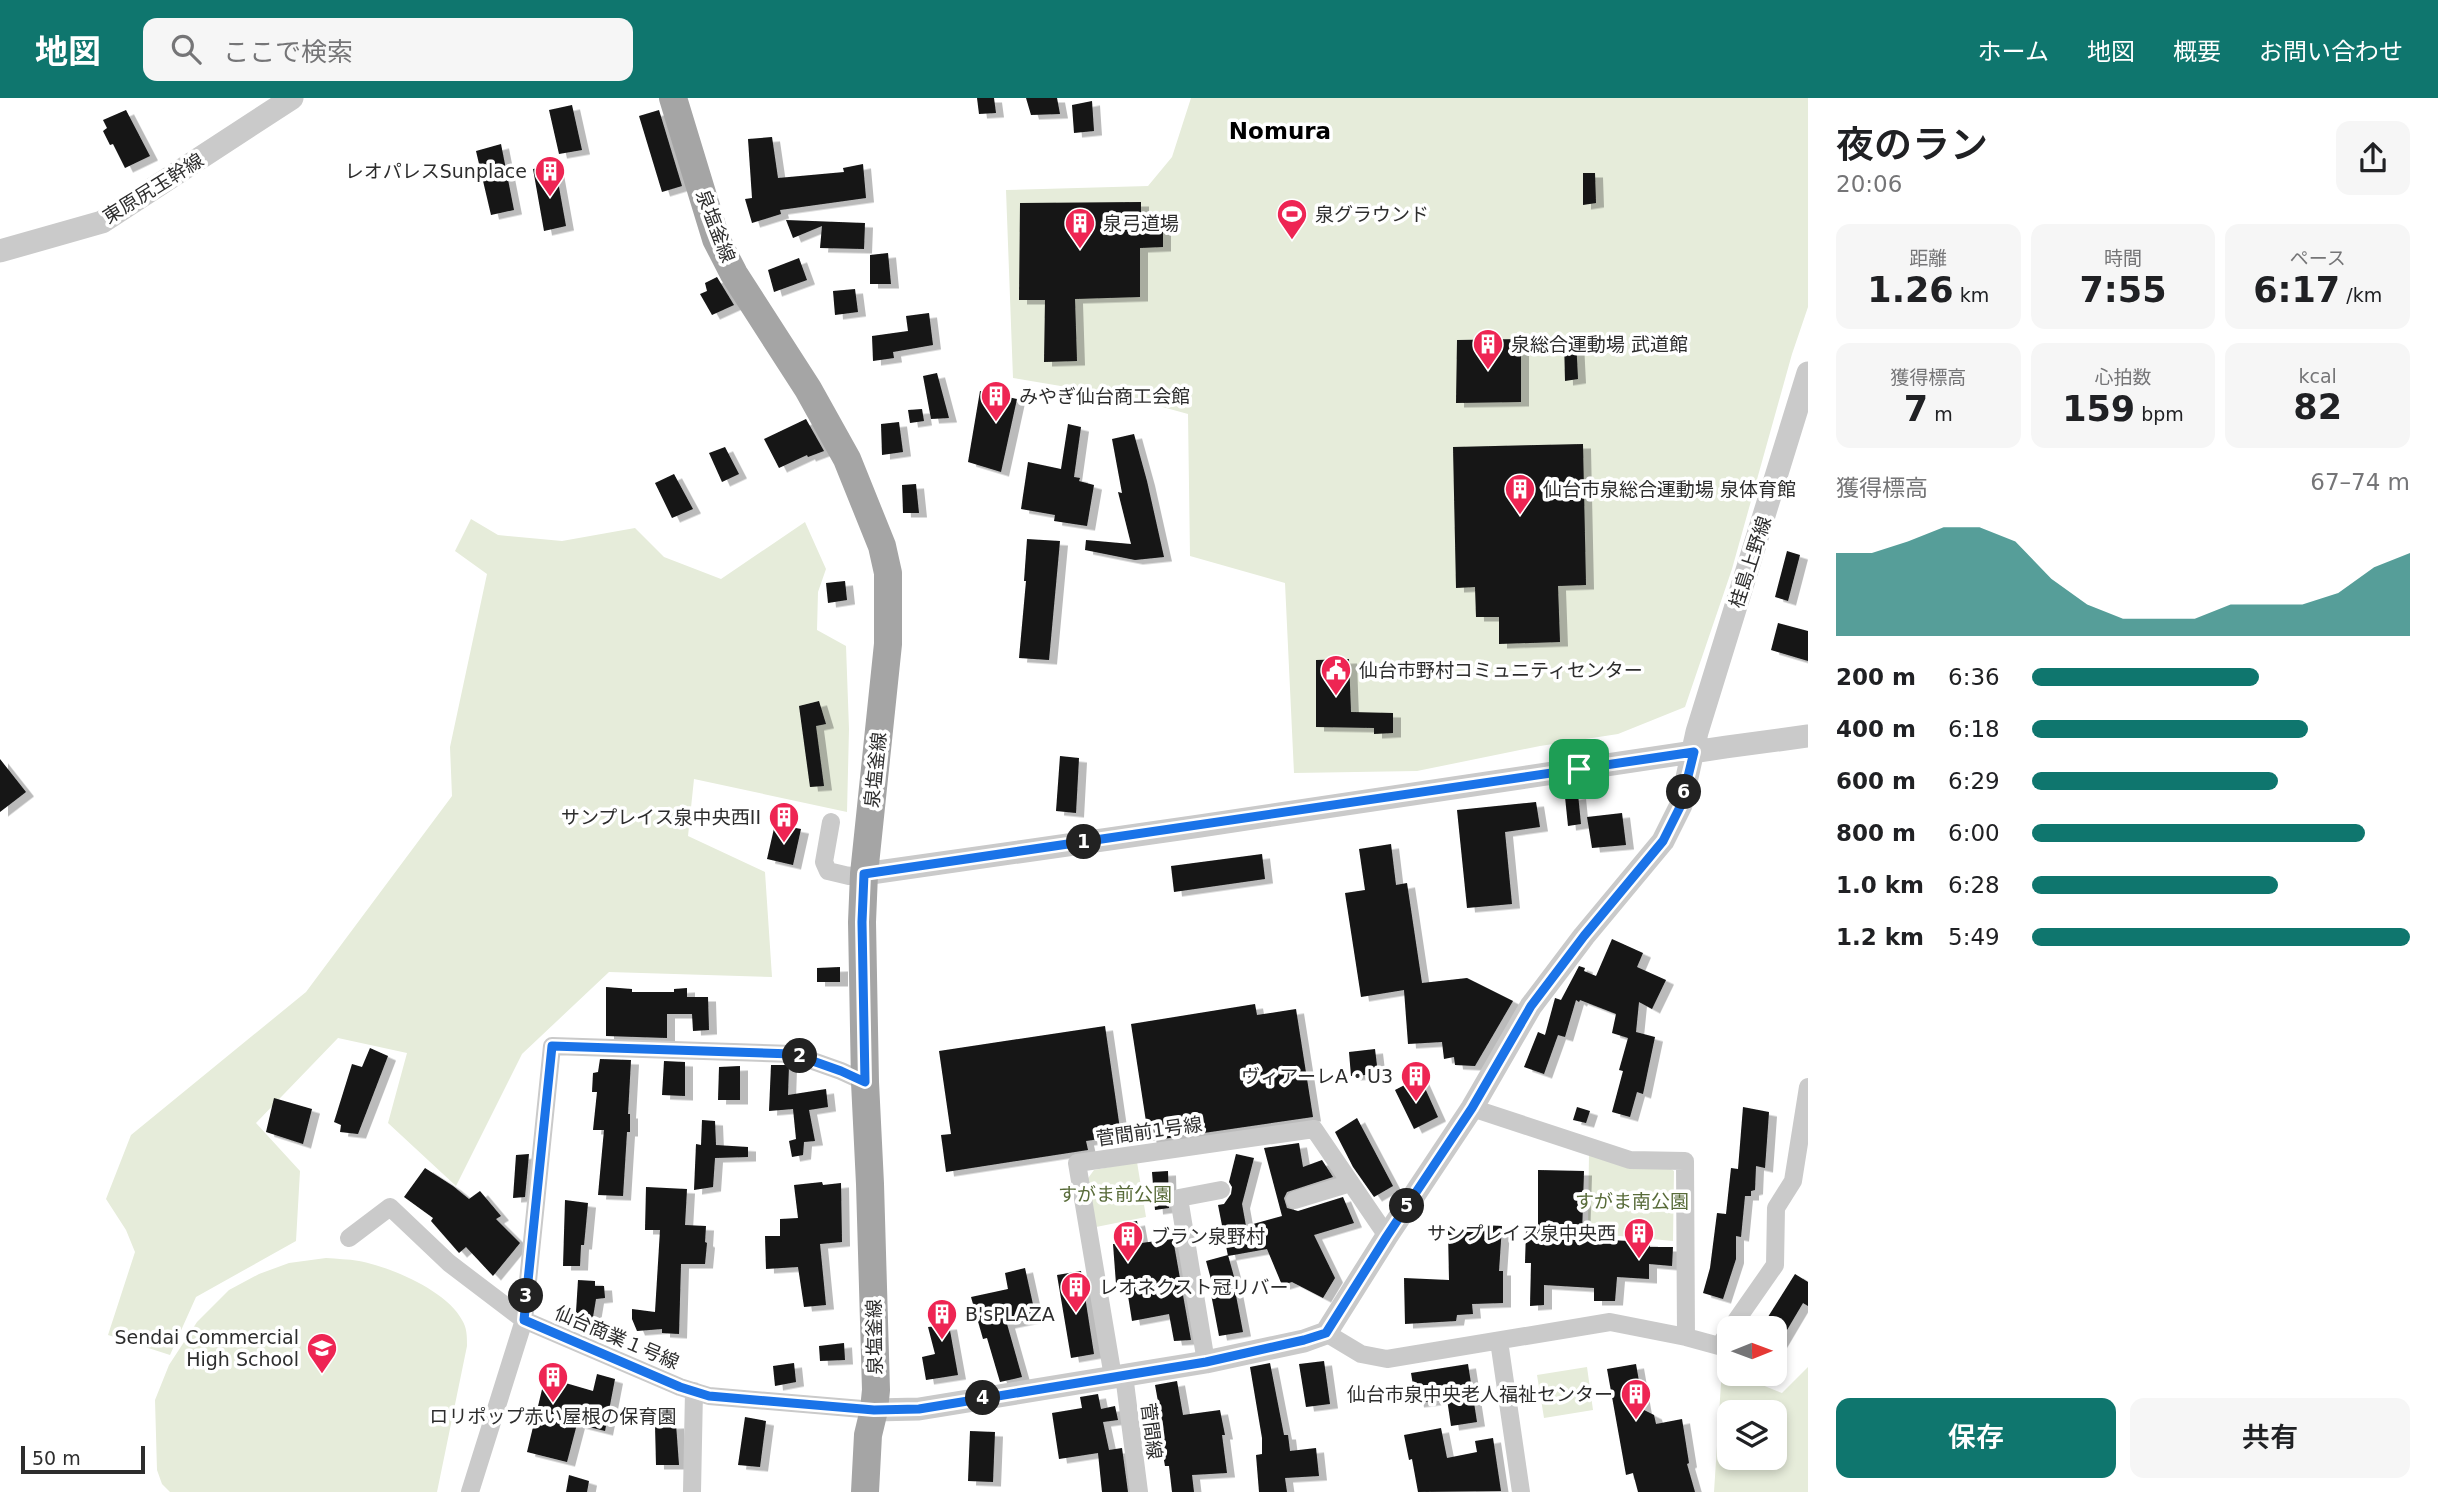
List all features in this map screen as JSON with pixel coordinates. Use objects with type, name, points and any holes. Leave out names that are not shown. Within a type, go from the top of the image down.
[{"type":"main road","name":"泉塩釜線","points":[[673,98],[716,239],[734,274],[808,389],[847,459],[883,546],[889,584],[888,644],[864,874],[862,922],[874,1410],[868,1435],[865,1492]]},
{"type":"street","name":"東原尻玉幹線","points":[[0,251],[102,222],[292,98]]},
{"type":"street","name":"桂島上野線","points":[[1326,1333],[1472,1108],[1531,1006],[1584,936],[1663,841],[1681,805],[1711,686],[1808,373]]},
{"type":"street","points":[[831,822],[824,863],[828,871],[849,876],[1808,736]]},
{"type":"street","points":[[524,1320],[552,1046],[793,1054],[865,1082]]},
{"type":"street","points":[[1740,1316],[1775,1265],[1776,1208],[1793,1181],[1808,1087]]},
{"type":"street","points":[[1472,1108],[1630,1160],[1685,1161],[1686,1337]]},
{"type":"street","name":"菅間前1号線","points":[[1118,1376],[1077,1163],[1314,1129],[1387,1236]]},
{"type":"street","points":[[1295,1200],[1351,1183]]},
{"type":"street","points":[[1206,1362],[1180,1198],[1221,1190]]},
{"type":"street","points":[[349,1238],[390,1207],[449,1263],[524,1320]]},
{"type":"street","name":"仙台商業１号線","points":[[470,1492],[524,1320],[630,1367],[709,1396],[874,1410]]},
{"type":"street","points":[[874,1410],[919,1409],[1206,1362],[1326,1333],[1362,1354],[1387,1359],[1610,1322],[1717,1345]]},
{"type":"street","points":[[1499,1341],[1521,1492]]},
{"type":"street","name":"菅間線","points":[[1118,1376],[1139,1492]]},
{"type":"street","points":[[692,1492],[694,1391]]},
{"type":"green space","points":[[1191,98],[1808,98],[1808,307],[1792,354],[1732,569],[1685,707],[1618,734],[1540,746],[1417,771],[1294,773],[1285,583],[1190,556],[1188,414],[1126,397],[1013,378],[1006,190],[1148,186],[1172,157]]},
{"type":"green space","points":[[471,519],[498,535],[562,541],[635,528],[664,557],[721,579],[805,522],[826,569],[818,592],[817,630],[846,646],[849,729],[847,812],[694,779],[688,836],[765,872],[772,977],[609,972],[522,1054],[456,1186],[388,1123],[407,1053],[338,1038],[256,1123],[300,1171],[296,1241],[196,1297],[170,1355],[108,1335],[135,1252],[126,1230],[106,1199],[131,1135],[306,992],[452,796],[450,747],[487,574],[455,551]]},
{"type":"green space","name":"すがま南公園","points":[[1589,1153],[1667,1166],[1674,1171],[1673,1241],[1598,1234],[1588,1227]]},
{"type":"green space","name":"すがま前公園","points":[[1137,1162],[1146,1217],[1096,1227],[1086,1181],[1094,1170]]},
{"type":"green space","name":"Sendai Commercial High School","points":[[326,1258],[355,1260],[401,1274],[444,1299],[464,1323],[467,1346],[437,1492],[170,1492],[162,1484],[157,1470],[155,1400],[169,1365],[197,1322],[229,1290],[259,1274],[289,1263]]},
{"type":"green space","points":[[1587,1367],[1593,1410],[1544,1418],[1537,1375]]},
{"type":"green space","points":[[1808,1367],[1808,1492],[1714,1492],[1717,1446],[1717,1470],[1787,1470],[1787,1400],[1720,1400],[1721,1386],[1765,1386],[1782,1393]]},
{"type":"building","points":[[977,98],[994,98],[996,113],[979,114]]},
{"type":"building","points":[[1026,98],[1057,98],[1060,114],[1031,115]]},
{"type":"building","points":[[1092,101],[1094,131],[1074,133],[1072,105]]},
{"type":"building","points":[[572,105],[582,150],[559,154],[549,110]]},
{"type":"building","points":[[126,110],[150,156],[125,168],[103,131],[107,128],[103,120]]},
{"type":"building","points":[[659,110],[682,186],[662,192],[639,116]]},
{"type":"building","points":[[772,137],[778,178],[844,172],[843,168],[863,164],[866,198],[780,210],[781,214],[752,223],[745,199],[752,198],[748,139]]},
{"type":"building","points":[[501,144],[514,210],[491,215],[476,151]]},
{"type":"building","name":"レオパレスSunplace","points":[[555,165],[566,226],[544,231],[533,169]]},
{"type":"building","points":[[1583,173],[1595,173],[1596,203],[1583,205]]},
{"type":"building","name":"泉弓道場","points":[[1141,202],[1141,219],[1163,219],[1163,247],[1140,248],[1140,297],[1075,299],[1077,361],[1044,362],[1045,300],[1019,300],[1020,203]]},
{"type":"building","points":[[786,220],[865,223],[864,249],[820,248],[822,226],[793,238]]},
{"type":"building","points":[[888,253],[891,284],[870,284],[870,255]]},
{"type":"building","points":[[799,258],[807,280],[774,292],[768,270]]},
{"type":"building","points":[[717,277],[734,305],[712,315],[700,294],[707,291],[705,283]]},
{"type":"building","points":[[855,289],[858,312],[835,315],[833,291]]},
{"type":"building","points":[[929,313],[933,345],[893,352],[894,358],[873,361],[872,336],[908,331],[906,316]]},
{"type":"building","name":"泉総合運動場 武道館","points":[[1521,339],[1521,402],[1456,403],[1457,340]]},
{"type":"building","points":[[1564,339],[1576,339],[1578,379],[1565,381]]},
{"type":"building","points":[[937,373],[949,418],[931,419],[923,376]]},
{"type":"building","name":"みやぎ仙台商工会館","points":[[980,391],[1017,399],[1001,472],[968,462]]},
{"type":"building","points":[[922,409],[924,421],[910,423],[908,410]]},
{"type":"building","points":[[806,419],[824,451],[808,457],[807,455],[779,468],[764,439]]},
{"type":"building","points":[[899,422],[903,452],[882,455],[881,424]]},
{"type":"building","points":[[1068,424],[1081,427],[1074,477],[1094,485],[1087,526],[1054,521],[1055,515],[1021,509],[1028,462],[1061,469]]},
{"type":"building","points":[[1134,434],[1164,557],[1135,560],[1085,550],[1086,540],[1131,544],[1118,492],[1122,493],[1112,439]]},
{"type":"building","name":"仙台市泉総合運動場 泉体育館","points":[[1583,444],[1586,585],[1558,586],[1560,642],[1499,644],[1499,617],[1476,617],[1475,587],[1456,588],[1453,447]]},
{"type":"building","points":[[725,447],[739,474],[722,482],[709,453]]},
{"type":"building","points":[[674,474],[693,509],[672,518],[655,483]]},
{"type":"building","points":[[916,484],[919,513],[903,513],[902,485]]},
{"type":"building","points":[[1027,539],[1060,541],[1049,660],[1019,658]]},
{"type":"building","points":[[1787,551],[1800,555],[1788,601],[1775,597]]},
{"type":"building","points":[[845,581],[847,600],[828,603],[826,583]]},
{"type":"building","points":[[1778,623],[1808,631],[1808,661],[1771,650]]},
{"type":"building","name":"仙台市野村コミュニティセンター","points":[[1349,659],[1351,712],[1393,713],[1393,733],[1374,734],[1374,728],[1316,727],[1316,660]]},
{"type":"building","points":[[819,701],[826,724],[816,726],[824,786],[810,787],[799,706]]},
{"type":"building","points":[[1060,756],[1079,758],[1076,813],[1056,811]]},
{"type":"building","points":[[0,759],[26,792],[0,812]]},
{"type":"building","points":[[1578,794],[1581,824],[1568,826],[1565,797]]},
{"type":"building","points":[[1536,802],[1540,827],[1505,832],[1512,904],[1467,908],[1457,810]]},
{"type":"building","points":[[1622,813],[1626,845],[1592,848],[1587,817]]},
{"type":"building","name":"サンプレイス泉中央西II","points":[[775,824],[801,829],[793,865],[767,859]]},
{"type":"building","points":[[1391,844],[1396,885],[1407,883],[1422,983],[1467,978],[1513,1001],[1475,1066],[1455,1065],[1454,1057],[1444,1059],[1442,1042],[1408,1044],[1404,990],[1361,997],[1345,893],[1365,890],[1359,849]]},
{"type":"building","points":[[1262,854],[1265,879],[1174,892],[1171,866]]},
{"type":"building","points":[[1612,939],[1643,953],[1637,967],[1666,980],[1652,1009],[1639,1002],[1636,1032],[1655,1037],[1643,1094],[1637,1092],[1630,1117],[1612,1112],[1628,1038],[1612,1033],[1616,1014],[1576,1000],[1565,1037],[1558,1035],[1544,1074],[1524,1067],[1538,1032],[1545,1035],[1555,998],[1561,1000],[1579,966],[1596,976]]},
{"type":"building","points":[[840,967],[840,982],[817,982],[817,968]]},
{"type":"building","points":[[606,987],[632,989],[632,992],[674,992],[674,989],[687,988],[687,997],[708,997],[709,1030],[693,1031],[692,1014],[667,1014],[667,1038],[606,1036]]},
{"type":"building","points":[[1255,1004],[1257,1015],[1296,1009],[1313,1117],[1149,1141],[1131,1024]]},
{"type":"building","points":[[1105,1026],[1121,1136],[1086,1141],[1088,1150],[946,1172],[941,1135],[951,1134],[939,1051]]},
{"type":"building","points":[[370,1048],[388,1056],[358,1134],[340,1132],[341,1125],[334,1122],[352,1064],[362,1067]]},
{"type":"building","points":[[1375,1049],[1378,1074],[1351,1076],[1349,1052]]},
{"type":"building","points":[[600,1059],[631,1060],[628,1114],[630,1132],[627,1132],[623,1196],[598,1195],[604,1130],[593,1130],[597,1092],[592,1092],[593,1073],[598,1072]]},
{"type":"building","points":[[664,1061],[685,1062],[685,1096],[662,1095]]},
{"type":"building","points":[[771,1065],[789,1065],[788,1095],[826,1089],[828,1107],[809,1110],[815,1141],[804,1142],[803,1155],[792,1157],[789,1141],[796,1139],[793,1109],[769,1111]]},
{"type":"building","points":[[740,1066],[740,1100],[718,1100],[719,1067]]},
{"type":"building","name":"ヴィアーレA・U3","points":[[1420,1077],[1438,1117],[1414,1129],[1395,1090]]},
{"type":"building","points":[[274,1098],[312,1109],[303,1144],[266,1132]]},
{"type":"building","points":[[1577,1107],[1590,1111],[1586,1123],[1573,1120]]},
{"type":"building","points":[[1743,1107],[1769,1112],[1765,1168],[1756,1166],[1755,1190],[1751,1191],[1751,1196],[1745,1196],[1741,1237],[1736,1236],[1736,1259],[1723,1299],[1703,1293],[1710,1268],[1717,1213],[1726,1214],[1731,1168],[1738,1169]]},
{"type":"building","points":[[1357,1118],[1393,1186],[1374,1197],[1353,1167],[1335,1132]]},
{"type":"building","points":[[702,1120],[715,1121],[716,1145],[748,1147],[748,1157],[715,1158],[713,1187],[694,1190],[696,1144],[701,1145]]},
{"type":"building","points":[[1299,1143],[1303,1167],[1322,1160],[1333,1177],[1287,1192],[1284,1198],[1287,1208],[1298,1211],[1343,1197],[1354,1223],[1314,1235],[1335,1278],[1323,1298],[1292,1282],[1282,1285],[1267,1249],[1228,1256],[1218,1205],[1224,1204],[1231,1194],[1232,1187],[1229,1182],[1236,1154],[1254,1158],[1242,1204],[1246,1226],[1282,1216],[1264,1148]]},
{"type":"building","points":[[529,1154],[525,1197],[513,1198],[516,1155]]},
{"type":"building","points":[[425,1168],[469,1199],[480,1191],[501,1216],[496,1219],[520,1243],[493,1276],[466,1247],[459,1253],[431,1221],[433,1218],[404,1197]]},
{"type":"building","points":[[1538,1170],[1584,1171],[1582,1235],[1589,1235],[1589,1239],[1650,1242],[1650,1247],[1673,1247],[1672,1266],[1649,1264],[1649,1279],[1617,1277],[1615,1301],[1594,1301],[1594,1288],[1544,1285],[1544,1305],[1530,1306],[1531,1263],[1525,1263],[1526,1230],[1538,1232]]},
{"type":"building","points":[[1168,1171],[1169,1208],[1155,1210],[1152,1172]]},
{"type":"building","points":[[822,1182],[823,1185],[841,1183],[842,1242],[820,1244],[826,1305],[804,1307],[798,1267],[766,1269],[765,1236],[780,1236],[780,1219],[798,1218],[794,1185]]},
{"type":"building","points":[[646,1187],[687,1189],[685,1225],[706,1226],[705,1264],[681,1264],[679,1334],[662,1333],[662,1329],[637,1331],[632,1319],[632,1309],[655,1312],[660,1230],[645,1230]]},
{"type":"building","points":[[565,1200],[588,1203],[580,1266],[563,1266]]},
{"type":"building","points":[[1137,1221],[1141,1243],[1173,1239],[1191,1340],[1174,1341],[1169,1314],[1132,1321],[1126,1283],[1116,1284],[1113,1244],[1120,1244],[1118,1225]]},
{"type":"building","points":[[1484,1225],[1502,1226],[1499,1271],[1503,1271],[1503,1303],[1472,1304],[1473,1314],[1457,1315],[1456,1321],[1405,1324],[1404,1278],[1449,1280],[1448,1230],[1484,1230]]},
{"type":"building","points":[[1228,1255],[1236,1284],[1234,1285],[1243,1332],[1219,1336],[1211,1294],[1215,1294],[1206,1261]]},
{"type":"building","points":[[1025,1268],[1036,1318],[1007,1324],[1022,1377],[1000,1382],[987,1338],[983,1339],[971,1297],[1008,1289],[1005,1273]]},
{"type":"building","name":"レオネクスト冠リバー","points":[[1081,1271],[1094,1354],[1071,1358],[1057,1275]]},
{"type":"building","points":[[1795,1274],[1808,1282],[1808,1306],[1803,1303],[1787,1330],[1787,1316],[1769,1316]]},
{"type":"building","points":[[578,1280],[595,1281],[595,1286],[604,1286],[605,1298],[596,1299],[591,1329],[575,1328]]},
{"type":"building","name":"B'sPLAZA","points":[[949,1325],[958,1375],[926,1380],[922,1357],[935,1354],[928,1327]]},
{"type":"building","points":[[844,1343],[845,1360],[820,1361],[819,1346]]},
{"type":"building","points":[[1324,1361],[1330,1404],[1306,1407],[1299,1364]]},
{"type":"building","points":[[794,1363],[796,1382],[775,1386],[773,1366]]},
{"type":"building","points":[[1270,1363],[1284,1435],[1288,1435],[1290,1451],[1316,1448],[1319,1476],[1285,1478],[1287,1492],[1259,1492],[1256,1455],[1262,1454],[1262,1438],[1250,1367]]},
{"type":"building","points":[[1468,1364],[1477,1422],[1451,1426],[1447,1399],[1416,1403],[1411,1373]]},
{"type":"building","name":"仙台市泉中央老人福祉センター","points":[[1636,1364],[1644,1410],[1654,1415],[1656,1424],[1682,1419],[1687,1464],[1695,1492],[1638,1492],[1633,1473],[1626,1475],[1607,1369]]},
{"type":"building","points":[[597,1374],[615,1379],[605,1431],[577,1424],[567,1462],[527,1452],[545,1377],[593,1391]]},
{"type":"building","points":[[1177,1381],[1183,1415],[1220,1410],[1225,1435],[1222,1435],[1227,1473],[1192,1475],[1194,1492],[1172,1492],[1169,1466],[1165,1466],[1161,1443],[1146,1443],[1144,1431],[1163,1429],[1155,1385]]},
{"type":"building","points":[[1098,1394],[1101,1409],[1115,1406],[1118,1420],[1103,1422],[1109,1450],[1122,1448],[1128,1492],[1102,1492],[1098,1453],[1059,1459],[1052,1413],[1082,1408],[1080,1397]]},
{"type":"building","points":[[745,1417],[766,1421],[760,1467],[738,1465]]},
{"type":"building","points":[[676,1424],[679,1465],[656,1465],[655,1425]]},
{"type":"building","points":[[1441,1428],[1447,1458],[1477,1452],[1475,1441],[1493,1438],[1501,1491],[1418,1492],[1404,1435]]},
{"type":"building","points":[[970,1431],[995,1432],[993,1482],[968,1481]]},
{"type":"building","points":[[569,1475],[589,1481],[587,1492],[566,1492]]},
{"type":"place","name":"レオパレスSunplace","points":[[550,198]]},
{"type":"place","name":"泉グラウンド","points":[[1292,241]]},
{"type":"place","name":"泉弓道場","points":[[1080,250]]},
{"type":"place","name":"泉総合運動場 武道館","points":[[1488,371]]},
{"type":"place","name":"みやぎ仙台商工会館","points":[[996,423]]},
{"type":"place","name":"仙台市泉総合運動場 泉体育館","points":[[1520,516]]},
{"type":"place","name":"仙台市野村コミュニティセンター","points":[[1336,697]]},
{"type":"place","name":"サンプレイス泉中央西II","points":[[784,844]]},
{"type":"place","name":"ヴィアーレA・U3","points":[[1416,1103]]},
{"type":"place","name":"サンプレイス泉中央西","points":[[1639,1260]]},
{"type":"place","name":"ブラン泉野村","points":[[1128,1263]]},
{"type":"place","name":"レオネクスト冠リバー","points":[[1076,1314]]},
{"type":"place","name":"B'sPLAZA","points":[[942,1341]]},
{"type":"place","name":"Sendai Commercial High School","points":[[322,1375]]},
{"type":"place","name":"ロリポップ赤い屋根の保育園","points":[[553,1404]]},
{"type":"place","name":"仙台市泉中央老人福祉センター","points":[[1636,1421]]},
{"type":"district","name":"Nomura","points":[[1280,131]]},
{"type":"route","points":[[1694,752],[1681,805],[1663,841],[1584,936],[1531,1006],[1472,1108],[1326,1333],[1206,1362],[919,1409],[874,1410],[709,1396],[630,1367],[524,1320],[552,1046],[793,1054],[865,1082],[862,922],[864,874],[1579,769],[1694,752]]}]
